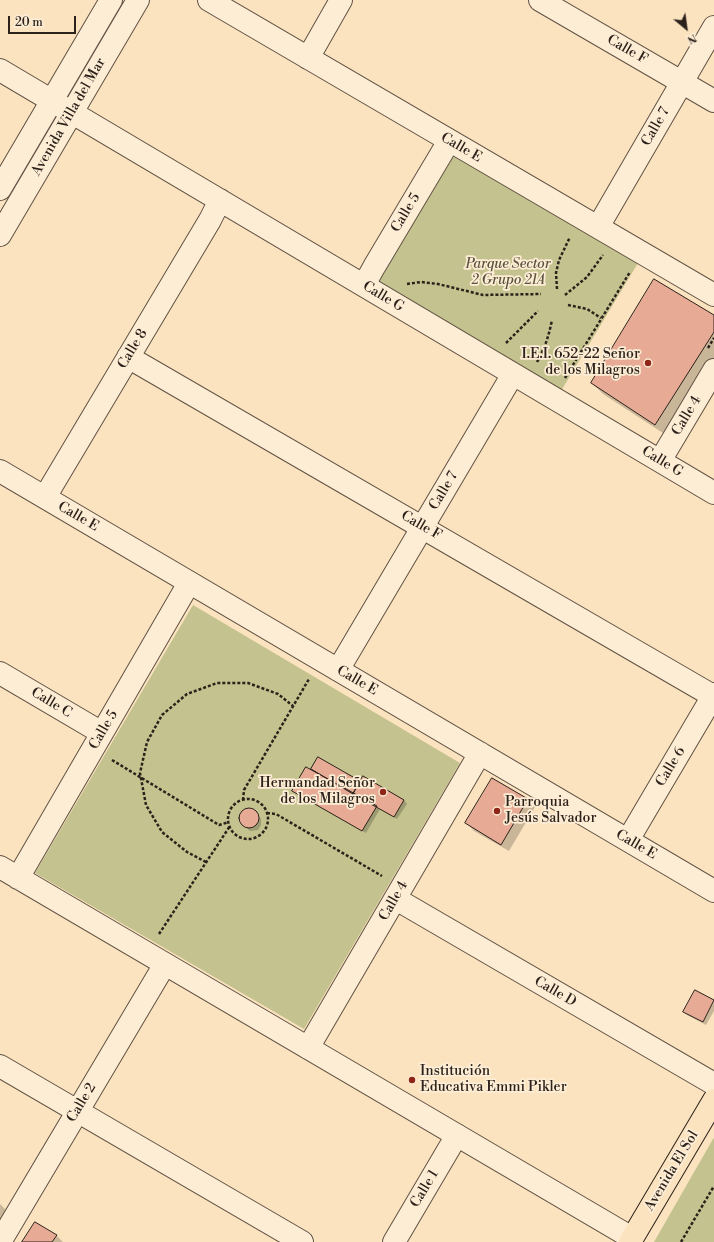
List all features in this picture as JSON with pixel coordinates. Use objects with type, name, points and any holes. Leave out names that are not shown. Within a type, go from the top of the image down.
[{"type":"main road","name":"Avenida El Sol","points":[[631,1240],[714,1100]]},
{"type":"street","name":"Avenida Villa del Mar","points":[[0,188],[111,0]]},
{"type":"street","name":"Avenida Villa del Mar","points":[[0,235],[138,0]]},
{"type":"street","name":"Calle E","points":[[209,0],[714,295]]},
{"type":"street","points":[[308,58],[341,0]]},
{"type":"street","name":"Calle F","points":[[540,0],[714,101]]},
{"type":"street","name":"Calle 7","points":[[598,228],[714,27]]},
{"type":"street","points":[[0,70],[52,100]]},
{"type":"street","name":"Calle G","points":[[52,100],[714,493]]},
{"type":"street","name":"Calle 5","points":[[364,286],[449,141]]},
{"type":"street","name":"Calle 8","points":[[45,497],[210,220],[220,200]]},
{"type":"street","name":"Calle F","points":[[128,357],[714,695]]},
{"type":"street","name":"Calle 4","points":[[660,461],[710,360]]},
{"type":"street","name":"Calle 7","points":[[329,665],[422,527],[513,374]]},
{"type":"street","name":"Calle E","points":[[0,471],[714,891]]},
{"type":"street","name":"Calle 5","points":[[18,878],[189,583]]},
{"type":"street","name":"Calle C","points":[[0,673],[98,741]]},
{"type":"street","name":"Calle 6","points":[[628,840],[714,695]]},
{"type":"street","name":"Calle 4","points":[[308,1048],[392,889],[480,754]]},
{"type":"street","points":[[0,867],[457,1135],[631,1240]]},
{"type":"street","name":"Calle D","points":[[392,889],[714,1084]]},
{"type":"street","name":"Calle 2","points":[[0,1242],[78,1111],[156,959]]},
{"type":"street","points":[[0,1066],[302,1242]]},
{"type":"street","name":"Calle 1","points":[[394,1242],[457,1135]]},
{"type":"path","points":[[557,290],[556,272],[559,260],[564,248],[573,234]]},
{"type":"path","points":[[565,295],[587,277],[604,253]]},
{"type":"path","points":[[553,398],[641,253]]},
{"type":"path","points":[[406,285],[421,282],[438,284],[483,295],[541,294]]},
{"type":"path","points":[[568,305],[587,309],[602,318]]},
{"type":"path","points":[[502,348],[538,311]]},
{"type":"path","points":[[536,364],[545,348],[552,320]]},
{"type":"path","points":[[710,360],[714,338]]},
{"type":"path","points":[[243,800],[244,790],[293,706],[329,665]]},
{"type":"path","points":[[206,862],[187,852],[162,832],[146,805],[140,773],[147,742],[162,715],[187,694],[216,684],[248,683],[278,694],[293,706]]},
{"type":"path","points":[[98,741],[141,778],[219,825],[229,822]]},
{"type":"path","points":[[243,800],[254,800],[260,803],[267,813],[267,826],[263,832],[253,838],[246,839],[240,837],[234,833],[230,826],[229,815],[231,809],[235,804],[243,800]]},
{"type":"path","points":[[267,813],[276,814],[392,889]]},
{"type":"path","points":[[156,959],[206,862],[230,826]]},
{"type":"path","points":[[681,1242],[714,1186]]},
{"type":"green space","name":"Parque Sector 2 Grupo 21A","points":[[455,154],[638,263],[561,391],[378,283]]},
{"type":"green space","points":[[193,605],[460,763],[304,1029],[35,873]]},
{"type":"green space","points":[[714,1138],[714,1242],[654,1242],[713,1139]]},
{"type":"building","name":"I.E.I. 652-22 Señor de los Milagros","points":[[654,279],[714,315],[714,332],[655,425],[591,383]]},
{"type":"building","points":[[318,757],[360,781],[353,794],[311,769]]},
{"type":"building","points":[[306,767],[377,806],[362,831],[292,791]]},
{"type":"building","points":[[363,776],[404,800],[394,817],[353,794]]},
{"type":"building","name":"Parroquia Jesús Salvador","points":[[492,778],[528,799],[501,845],[465,823]]},
{"type":"building","points":[[249,808],[256,811],[259,818],[256,825],[249,828],[242,825],[239,818],[242,811]]},
{"type":"building","points":[[695,990],[714,1000],[703,1022],[683,1012]]},
{"type":"building","points":[[35,1222],[57,1235],[52,1242],[22,1242]]},
{"type":"place","name":"I.E.I. 652-22 Señor de los Milagros","points":[[648,363]]},
{"type":"place","name":"Hermandad Señor de los Milagros","points":[[383,792]]},
{"type":"place","name":"Parroquia Jesús Salvador","points":[[497,811]]},
{"type":"place","name":"Institución Educativa Emmi Pikler","points":[[412,1080]]}]
